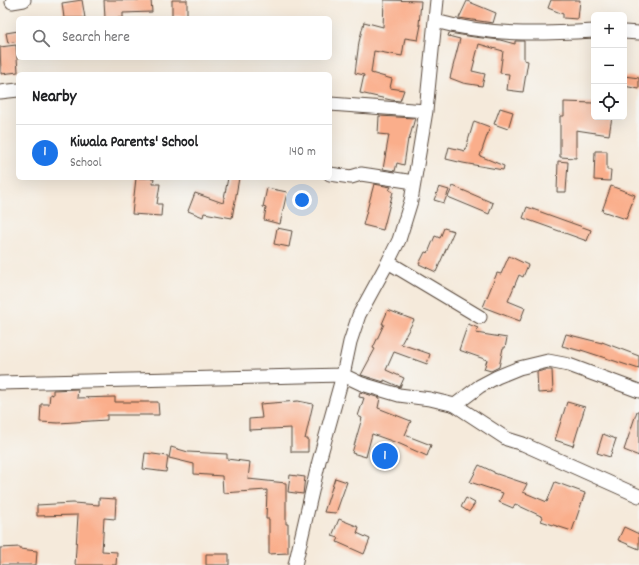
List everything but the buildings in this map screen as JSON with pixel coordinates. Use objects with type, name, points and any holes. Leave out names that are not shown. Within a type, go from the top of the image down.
[{"type":"street","points":[[295,565],[318,461],[350,342],[359,315],[399,240],[411,200],[426,111],[437,0]]},
{"type":"street","points":[[435,21],[457,27],[492,32],[532,34],[591,32]]},
{"type":"street","points":[[627,32],[639,33]]},
{"type":"street","points":[[0,92],[16,90]]},
{"type":"street","points":[[332,104],[426,111]]},
{"type":"street","points":[[332,174],[351,177],[361,174],[414,182]]},
{"type":"street","points":[[388,262],[480,317]]},
{"type":"street","points":[[455,405],[480,386],[497,377],[519,368],[548,361],[569,365],[639,391]]},
{"type":"street","points":[[0,383],[342,375],[362,384],[399,395],[430,399],[455,405],[507,439],[523,444],[639,496]]},
{"type":"place","name":"Kiwala Parents' School","points":[[385,456]]}]
